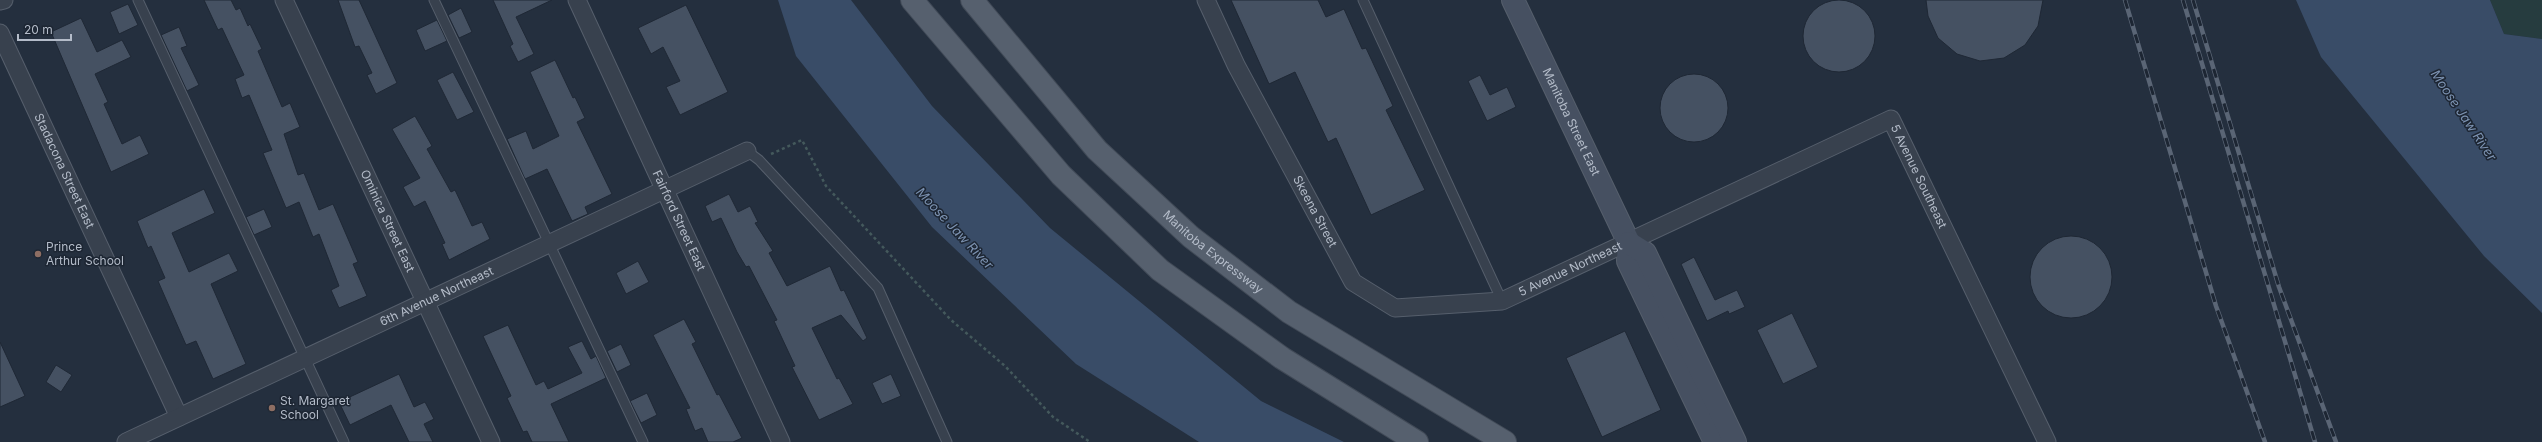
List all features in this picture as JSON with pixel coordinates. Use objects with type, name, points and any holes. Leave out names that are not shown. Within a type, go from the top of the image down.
[{"type":"main road","points":[[912,0],[1061,175],[1160,270],[1282,358],[1417,442]]},
{"type":"main road","name":"Manitoba Expressway","points":[[972,0],[1097,150],[1191,237],[1289,312],[1505,442]]},
{"type":"street","points":[[0,1],[4,0]]},
{"type":"street","name":"Ominica Street East","points":[[284,0],[491,442]]},
{"type":"street","name":"Fairford Street East","points":[[577,0],[663,190],[781,442]]},
{"type":"street","name":"Skeena Street","points":[[1206,0],[1236,65],[1353,282],[1395,308],[1502,301]]},
{"type":"street","name":"Manitoba Street East","points":[[1513,0],[1633,241],[1628,261],[1715,442]]},
{"type":"street","name":"Stadacona Street East","points":[[0,33],[179,417]]},
{"type":"street","name":"5 Avenue Southeast","points":[[1633,241],[1891,119],[2047,442]]},
{"type":"street","name":"6th Avenue Northeast","points":[[126,442],[304,356],[425,302],[663,190],[753,155]]},
{"type":"street","points":[[1633,241],[1645,253],[1735,442]]},
{"type":"street","name":"5 Avenue Northeast","points":[[1502,301],[1633,241]]},
{"type":"lane","points":[[138,0],[344,442]]},
{"type":"lane","points":[[434,0],[643,442]]},
{"type":"lane","points":[[1363,0],[1502,301]]},
{"type":"lane","points":[[753,155],[878,288],[947,442]]},
{"type":"path","points":[[753,155],[802,140],[826,186],[950,320],[1005,366],[1054,417],[1090,442]]},
{"type":"green space","points":[[2490,0],[2542,0],[2542,39],[2504,34]]},
{"type":"water","name":"Moose Jaw River","points":[[778,0],[851,0],[932,106],[1050,228],[1261,401],[1344,442],[1199,442],[1076,364],[932,227],[796,56]]},
{"type":"water","name":"Moose Jaw River","points":[[2296,0],[2490,0],[2504,34],[2542,39],[2542,313],[2484,256],[2321,57]]},
{"type":"building","points":[[204,0],[231,0],[236,10],[240,8],[248,26],[250,24],[262,49],[258,51],[282,107],[290,103],[300,127],[284,134],[298,175],[304,173],[319,210],[333,204],[358,262],[353,264],[367,296],[339,308],[331,290],[339,286],[319,234],[313,237],[299,202],[286,208],[263,153],[272,150],[249,95],[242,98],[235,79],[244,75],[222,28],[218,30]]},
{"type":"building","points":[[338,0],[359,0],[397,83],[376,94],[367,75],[372,73],[359,46],[355,47]]},
{"type":"building","points":[[493,0],[552,0],[516,17],[534,54],[518,62],[510,46],[513,44]]},
{"type":"building","points":[[1231,0],[1318,0],[1326,17],[1344,9],[1362,49],[1366,48],[1393,106],[1386,110],[1425,190],[1371,215],[1336,138],[1328,142],[1295,72],[1269,84]]},
{"type":"building","points":[[1839,0],[1859,6],[1869,16],[1875,36],[1869,56],[1859,66],[1839,72],[1819,66],[1809,56],[1803,36],[1809,16],[1819,6]]},
{"type":"building","points":[[1926,0],[2043,0],[2038,26],[2025,45],[2004,58],[1980,61],[1957,54],[1938,38],[1928,16]]},
{"type":"building","points":[[128,4],[138,25],[119,34],[110,12]]},
{"type":"building","points":[[686,5],[728,92],[680,115],[666,87],[680,81],[663,47],[651,54],[638,28]]},
{"type":"building","points":[[461,8],[472,32],[459,38],[448,15]]},
{"type":"building","points":[[81,18],[97,52],[122,40],[131,57],[95,74],[108,102],[104,104],[122,144],[140,135],[149,154],[111,172],[51,32]]},
{"type":"building","points":[[437,20],[447,41],[425,51],[416,30]]},
{"type":"building","points":[[179,27],[187,46],[181,48],[199,85],[187,91],[161,35]]},
{"type":"building","points":[[555,60],[573,98],[575,97],[585,118],[577,122],[612,194],[585,207],[588,214],[572,221],[547,169],[525,179],[507,139],[526,131],[533,149],[559,136],[530,72]]},
{"type":"building","points":[[453,72],[474,112],[457,120],[437,80]]},
{"type":"building","points":[[1694,74],[1707,77],[1718,84],[1725,95],[1728,108],[1725,121],[1718,132],[1707,139],[1694,142],[1681,139],[1670,132],[1663,121],[1660,108],[1663,95],[1670,84],[1681,77]]},
{"type":"building","points":[[1480,75],[1490,95],[1507,87],[1516,107],[1487,121],[1468,81]]},
{"type":"building","points":[[415,116],[432,146],[427,149],[451,192],[455,190],[472,226],[482,222],[490,239],[449,260],[442,244],[445,243],[425,201],[414,207],[403,187],[420,178],[392,129]]},
{"type":"building","points":[[204,189],[215,213],[172,233],[189,272],[229,253],[238,271],[211,284],[246,364],[213,379],[196,341],[186,345],[158,281],[165,278],[151,246],[148,248],[137,221]]},
{"type":"building","points":[[729,194],[738,212],[750,206],[758,222],[755,223],[773,251],[769,253],[787,286],[830,266],[841,291],[844,290],[867,338],[863,341],[841,315],[812,328],[837,379],[839,378],[853,404],[819,420],[792,367],[795,366],[774,321],[777,320],[749,266],[746,267],[737,252],[721,218],[712,222],[705,206]]},
{"type":"building","points":[[264,209],[272,227],[254,235],[246,217]]},
{"type":"building","points":[[2071,236],[2087,239],[2100,248],[2109,261],[2112,277],[2109,293],[2100,306],[2087,315],[2071,318],[2055,315],[2042,306],[2033,293],[2030,277],[2033,261],[2042,248],[2055,239]]},
{"type":"building","points":[[1694,257],[1715,300],[1737,290],[1745,307],[1729,314],[1728,311],[1707,321],[1681,264]]},
{"type":"building","points":[[638,261],[649,282],[626,294],[616,273]]},
{"type":"building","points":[[1792,313],[1818,367],[1783,384],[1757,330]]},
{"type":"building","points":[[684,319],[696,342],[692,344],[717,395],[719,394],[742,438],[733,442],[708,442],[702,428],[695,431],[686,409],[690,408],[653,335]]},
{"type":"building","points":[[508,325],[536,385],[544,381],[548,389],[582,373],[568,347],[582,341],[591,359],[596,356],[606,378],[551,404],[569,442],[532,442],[527,431],[523,432],[507,398],[511,396],[483,336]]},
{"type":"building","points":[[1625,331],[1661,410],[1602,437],[1566,358]]},
{"type":"building","points":[[0,342],[25,396],[0,407]]},
{"type":"building","points":[[621,344],[631,365],[617,372],[607,351]]},
{"type":"building","points":[[56,365],[72,375],[61,392],[46,382]]},
{"type":"building","points":[[399,374],[414,407],[425,402],[434,419],[424,424],[433,442],[409,442],[391,405],[350,425],[339,402]]},
{"type":"building","points":[[891,374],[901,396],[882,404],[872,383]]},
{"type":"building","points":[[647,393],[657,415],[641,423],[630,401]]},
{"type":"railway","points":[[2125,0],[2216,306],[2265,442]]},
{"type":"railway","points":[[2183,0],[2315,442]]},
{"type":"railway","points":[[2193,0],[2279,287],[2336,442]]},
{"type":"place","name":"Prince Arthur School","points":[[38,254]]},
{"type":"place","name":"St. Margaret School","points":[[272,408]]}]
